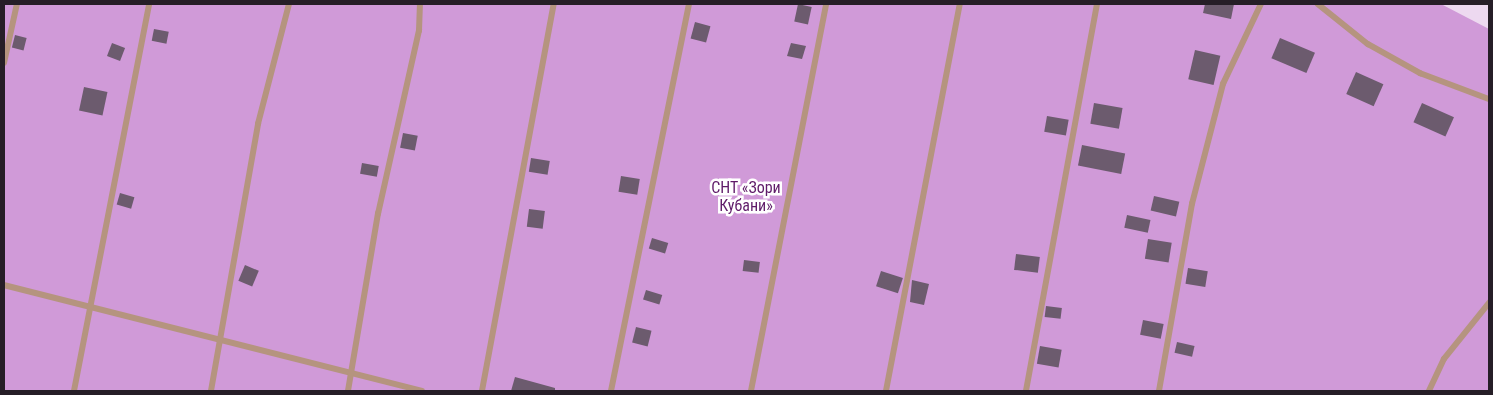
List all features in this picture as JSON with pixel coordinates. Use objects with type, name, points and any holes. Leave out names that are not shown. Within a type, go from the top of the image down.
[{"type":"lane","points":[[4,63],[16,4]]},
{"type":"lane","points":[[74,391],[92,308],[110,194],[149,4]]},
{"type":"lane","points":[[211,391],[258,124],[288,4]]},
{"type":"lane","points":[[348,391],[378,214],[419,31],[420,4]]},
{"type":"lane","points":[[482,391],[554,4]]},
{"type":"lane","points":[[612,391],[689,4]]},
{"type":"lane","points":[[751,391],[826,4]]},
{"type":"lane","points":[[886,391],[960,4]]},
{"type":"lane","points":[[1026,391],[1097,4]]},
{"type":"lane","points":[[1159,391],[1192,204],[1223,84],[1261,4]]},
{"type":"lane","points":[[1318,4],[1368,44],[1420,73],[1489,99]]},
{"type":"lane","points":[[4,285],[220,343],[422,391]]},
{"type":"lane","points":[[1429,391],[1444,359],[1489,303]]},
{"type":"green space","name":"СНТ «Зори Кубани»","points":[[4,4],[1441,4],[1489,29],[1489,391],[4,391]]},
{"type":"building","points":[[798,4],[812,7],[808,25],[794,22]]},
{"type":"building","points":[[1205,4],[1234,4],[1231,19],[1203,13]]},
{"type":"building","points":[[695,22],[710,26],[706,43],[691,38]]},
{"type":"building","points":[[154,29],[169,32],[166,44],[152,41]]},
{"type":"building","points":[[15,35],[27,38],[23,51],[12,48]]},
{"type":"building","points":[[1280,38],[1315,53],[1306,73],[1271,58]]},
{"type":"building","points":[[112,43],[125,48],[120,61],[107,56]]},
{"type":"building","points":[[791,43],[806,46],[802,59],[787,56]]},
{"type":"building","points":[[1195,50],[1220,56],[1214,85],[1188,79]]},
{"type":"building","points":[[1356,72],[1383,84],[1374,106],[1346,94]]},
{"type":"building","points":[[84,87],[107,92],[102,115],[79,110]]},
{"type":"building","points":[[1094,103],[1123,108],[1119,129],[1090,124]]},
{"type":"building","points":[[1422,103],[1454,117],[1445,136],[1413,122]]},
{"type":"building","points":[[1047,116],[1069,120],[1066,136],[1044,132]]},
{"type":"building","points":[[403,133],[418,136],[415,151],[400,148]]},
{"type":"building","points":[[1082,145],[1125,153],[1121,174],[1078,166]]},
{"type":"building","points":[[531,158],[550,161],[548,175],[529,172]]},
{"type":"building","points":[[362,163],[379,166],[377,177],[360,174]]},
{"type":"building","points":[[621,176],[640,179],[637,195],[618,192]]},
{"type":"building","points":[[120,193],[134,197],[131,209],[117,205]]},
{"type":"building","points":[[1154,196],[1179,202],[1176,216],[1151,211]]},
{"type":"building","points":[[529,209],[545,211],[543,229],[527,227]]},
{"type":"building","points":[[1127,215],[1150,220],[1148,233],[1124,228]]},
{"type":"building","points":[[652,238],[668,243],[665,253],[649,249]]},
{"type":"building","points":[[1148,239],[1172,243],[1169,263],[1145,259]]},
{"type":"building","points":[[1016,254],[1040,257],[1038,273],[1014,270]]},
{"type":"building","points":[[744,260],[760,262],[759,273],[743,271]]},
{"type":"building","points":[[245,265],[259,271],[252,287],[238,281]]},
{"type":"building","points":[[1188,268],[1208,271],[1205,287],[1185,284]]},
{"type":"building","points":[[881,271],[903,278],[898,293],[876,286]]},
{"type":"building","points":[[912,280],[929,284],[924,305],[910,302]]},
{"type":"building","points":[[646,290],[662,295],[659,305],[643,300]]},
{"type":"building","points":[[1046,306],[1062,308],[1061,319],[1045,317]]},
{"type":"building","points":[[1143,320],[1164,324],[1161,339],[1140,335]]},
{"type":"building","points":[[636,327],[652,331],[648,346],[632,343]]},
{"type":"building","points":[[1177,342],[1195,346],[1192,357],[1175,353]]},
{"type":"building","points":[[1040,346],[1062,350],[1059,368],[1037,364]]},
{"type":"building","points":[[515,377],[555,388],[555,391],[511,391]]}]
